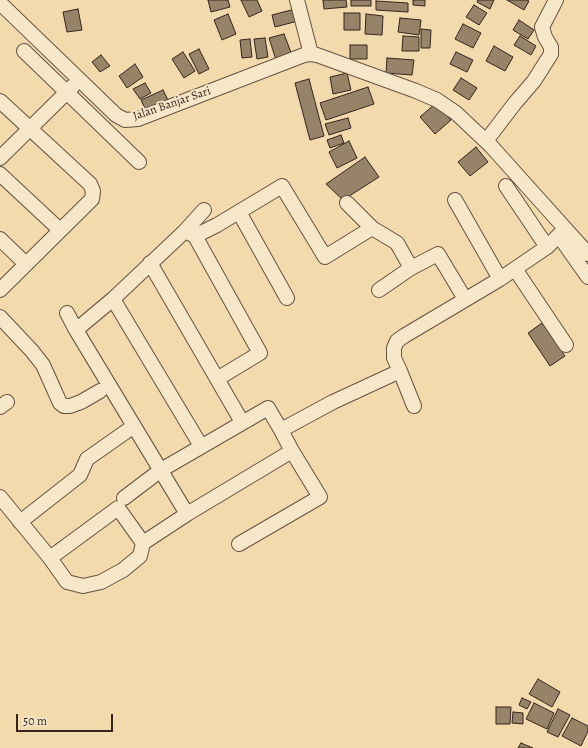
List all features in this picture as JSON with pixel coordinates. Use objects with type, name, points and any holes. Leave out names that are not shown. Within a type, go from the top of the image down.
[{"type":"street","points":[[297,0],[311,54],[416,91],[437,100],[456,113],[486,141],[562,232],[588,277]]},
{"type":"street","points":[[486,141],[534,81],[551,54],[551,47],[542,27],[556,0]]},
{"type":"street","name":"Jalan Banjar Sari","points":[[0,3],[116,115],[125,120],[138,119],[304,55],[311,54]]},
{"type":"street","points":[[24,51],[139,162]]},
{"type":"street","points":[[0,158],[80,80]]},
{"type":"street","points":[[0,101],[90,184],[93,191],[92,199],[0,290]]},
{"type":"street","points":[[0,174],[60,230]]},
{"type":"street","points":[[76,330],[112,300],[150,262],[190,233],[239,212],[282,186],[325,256],[372,228]]},
{"type":"street","points":[[506,186],[548,247]]},
{"type":"street","points":[[455,200],[500,279]]},
{"type":"street","points":[[347,203],[372,228],[397,243],[411,268]]},
{"type":"street","points":[[190,233],[204,210]]},
{"type":"street","points":[[239,212],[287,298]]},
{"type":"street","points":[[414,406],[394,358],[394,348],[397,341],[500,279],[548,247],[562,232]]},
{"type":"street","points":[[562,232],[588,254]]},
{"type":"street","points":[[190,233],[260,353],[217,379]]},
{"type":"street","points":[[0,240],[26,264]]},
{"type":"street","points":[[379,290],[411,268],[438,254],[465,300]]},
{"type":"street","points":[[150,262],[242,422]]},
{"type":"street","points":[[515,269],[566,346]]},
{"type":"street","points":[[112,300],[201,446]]},
{"type":"street","points":[[67,313],[187,514]]},
{"type":"street","points":[[0,317],[43,365],[60,403],[64,406],[70,406],[81,402],[100,391]]},
{"type":"street","points":[[281,430],[333,402],[400,371]]},
{"type":"street","points":[[124,498],[161,470],[268,408],[292,451],[320,496],[238,544]]},
{"type":"street","points":[[20,522],[80,476],[87,459],[134,426]]},
{"type":"street","points":[[0,497],[50,558],[67,582],[83,586],[101,582],[123,570],[140,556],[143,543],[187,514],[292,451]]},
{"type":"street","points":[[50,558],[118,508],[143,543]]},
{"type":"building","points":[[208,0],[228,0],[230,7],[211,12]]},
{"type":"building","points":[[241,0],[257,0],[262,11],[249,17]]},
{"type":"building","points":[[323,0],[346,0],[347,7],[324,9]]},
{"type":"building","points":[[351,0],[371,0],[371,6],[351,6]]},
{"type":"building","points":[[413,0],[425,0],[425,6],[413,5]]},
{"type":"building","points":[[478,0],[494,0],[490,9],[477,2]]},
{"type":"building","points":[[507,0],[527,0],[529,1],[524,10]]},
{"type":"building","points":[[376,1],[408,3],[408,12],[376,10]]},
{"type":"building","points":[[474,5],[487,13],[479,25],[466,17]]},
{"type":"building","points":[[78,9],[82,30],[67,32],[63,12]]},
{"type":"building","points":[[295,9],[298,21],[275,27],[272,15]]},
{"type":"building","points":[[344,13],[360,13],[360,30],[344,30]]},
{"type":"building","points":[[228,14],[236,34],[222,40],[214,20]]},
{"type":"building","points":[[366,14],[383,16],[382,35],[365,34]]},
{"type":"building","points":[[400,18],[421,20],[419,35],[398,32]]},
{"type":"building","points":[[519,20],[534,30],[528,39],[513,30]]},
{"type":"building","points":[[463,24],[481,33],[473,48],[455,39]]},
{"type":"building","points":[[421,29],[431,30],[430,48],[421,48]]},
{"type":"building","points":[[284,34],[292,55],[276,60],[269,38]]},
{"type":"building","points":[[403,36],[419,37],[419,51],[402,51]]},
{"type":"building","points":[[520,36],[536,46],[531,55],[514,45]]},
{"type":"building","points":[[265,38],[268,57],[257,59],[254,39]]},
{"type":"building","points":[[250,39],[252,57],[242,58],[240,40]]},
{"type":"building","points":[[350,45],[367,45],[367,59],[350,59]]},
{"type":"building","points":[[494,46],[513,57],[505,71],[486,61]]},
{"type":"building","points":[[199,49],[209,69],[199,74],[189,54]]},
{"type":"building","points":[[183,52],[195,71],[184,78],[172,59]]},
{"type":"building","points":[[456,52],[473,60],[467,72],[450,64]]},
{"type":"building","points":[[101,55],[110,66],[100,72],[92,62]]},
{"type":"building","points":[[387,58],[414,60],[412,75],[386,73]]},
{"type":"building","points":[[135,64],[143,77],[127,88],[119,76]]},
{"type":"building","points":[[347,73],[351,90],[333,94],[330,77]]},
{"type":"building","points":[[461,78],[477,88],[469,100],[453,90]]},
{"type":"building","points":[[309,79],[324,136],[310,140],[295,83]]},
{"type":"building","points":[[145,83],[151,93],[140,99],[133,89]]},
{"type":"building","points":[[368,87],[374,104],[326,120],[320,103]]},
{"type":"building","points":[[163,90],[168,100],[146,111],[141,100]]},
{"type":"building","points":[[436,103],[451,120],[435,134],[420,117]]},
{"type":"building","points":[[348,118],[351,128],[329,135],[325,124]]},
{"type":"building","points":[[341,135],[344,143],[330,148],[327,140]]},
{"type":"building","points":[[349,141],[357,158],[337,168],[329,152]]},
{"type":"building","points":[[476,147],[488,162],[470,176],[458,162]]},
{"type":"building","points":[[365,157],[379,177],[343,200],[326,184]]},
{"type":"building","points":[[542,323],[565,356],[550,366],[528,333]]},
{"type":"building","points":[[538,679],[560,692],[552,707],[529,694]]},
{"type":"building","points":[[522,698],[531,702],[527,709],[519,705]]},
{"type":"building","points":[[534,703],[554,713],[547,729],[526,719]]},
{"type":"building","points":[[496,707],[511,707],[510,724],[496,724]]},
{"type":"building","points":[[558,709],[570,715],[558,737],[547,732]]},
{"type":"building","points":[[513,712],[523,713],[523,724],[512,723]]},
{"type":"building","points":[[572,718],[588,726],[588,731],[581,746],[562,736]]},
{"type":"building","points":[[521,743],[533,748],[518,748]]}]
